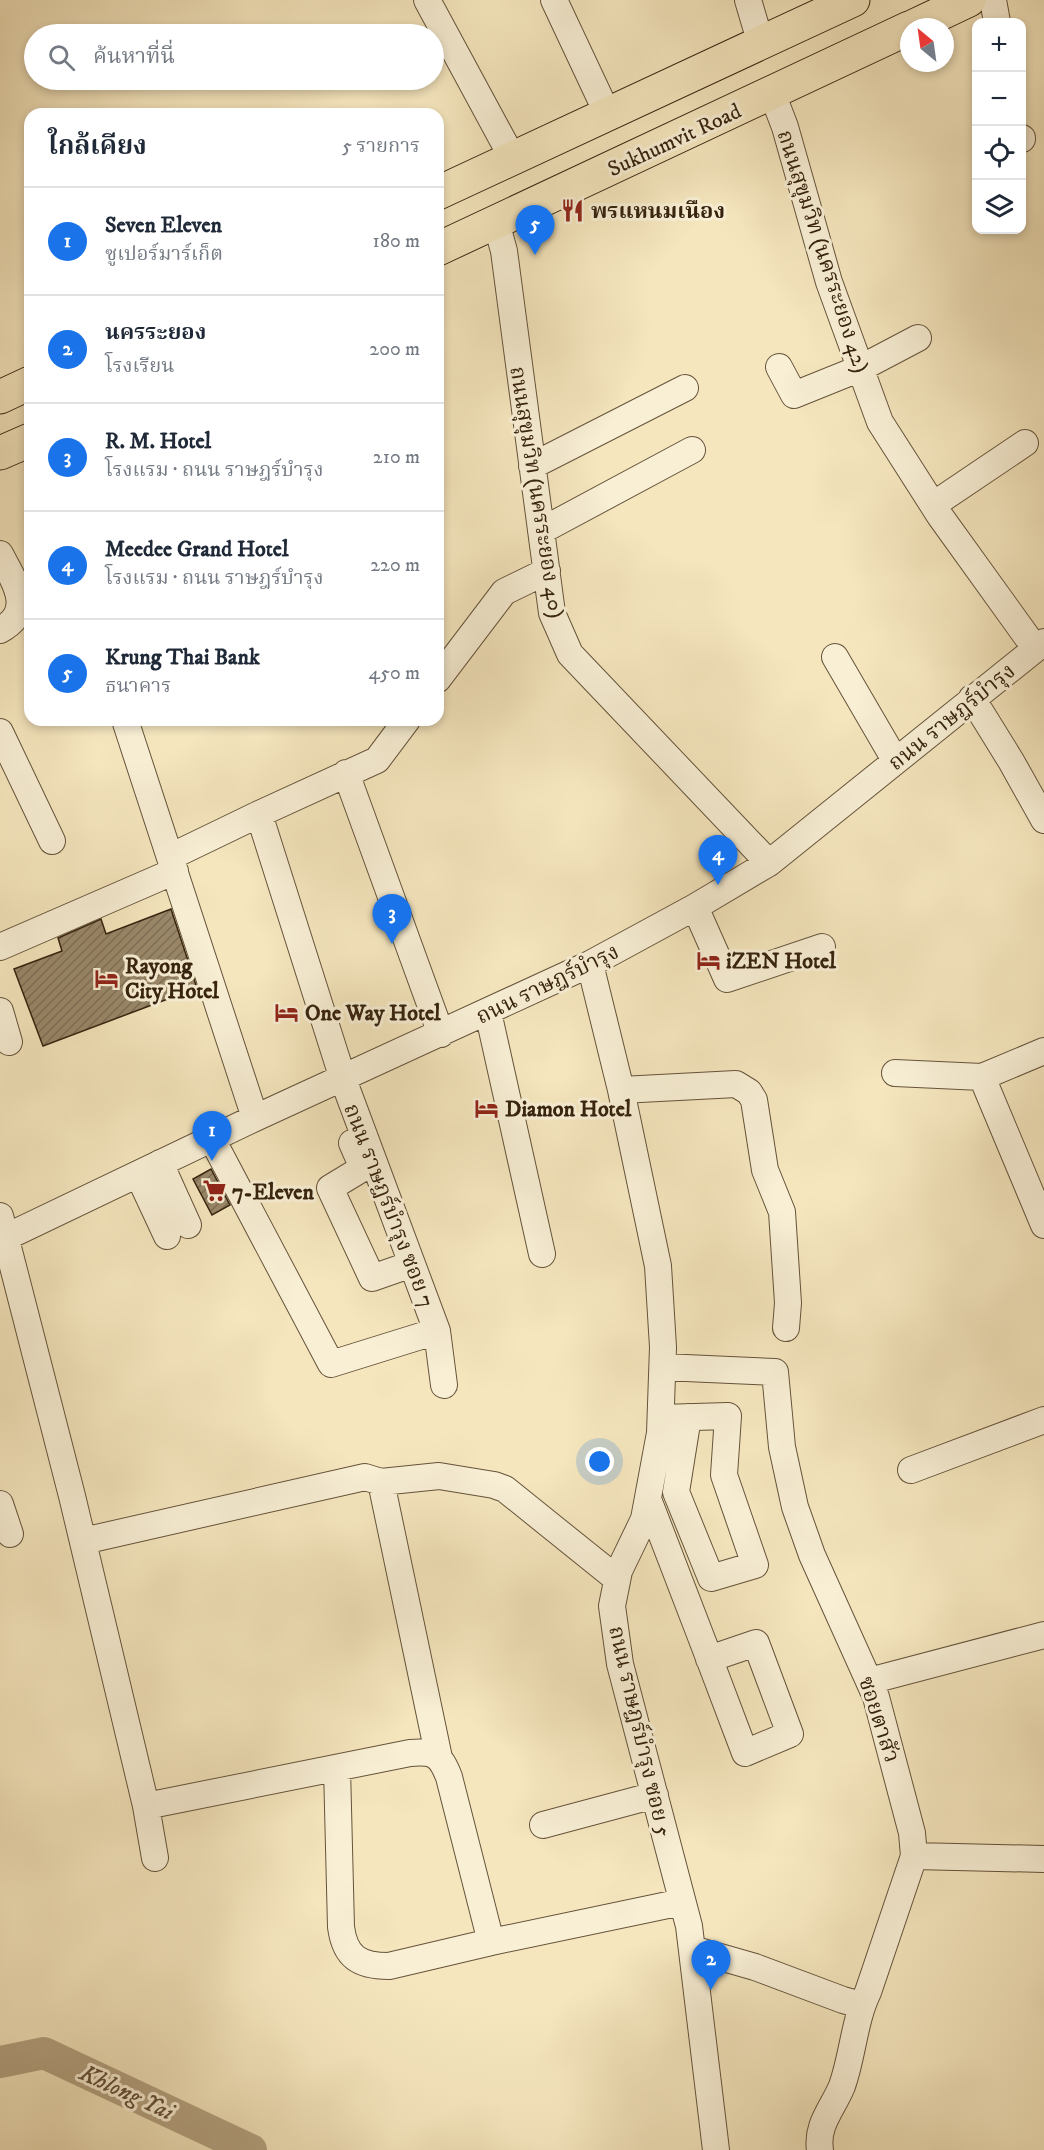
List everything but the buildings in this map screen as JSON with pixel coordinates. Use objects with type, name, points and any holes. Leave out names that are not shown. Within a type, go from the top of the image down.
[{"type":"main road","points":[[444,190],[853,0]]},
{"type":"main road","name":"Sukhumvit Road","points":[[931,18],[969,0]]},
{"type":"main road","name":"Sukhumvit Road","points":[[444,246],[900,33]]},
{"type":"main road","points":[[0,397],[24,386]]},
{"type":"main road","points":[[0,453],[24,443]]},
{"type":"street","points":[[427,0],[440,24]]},
{"type":"street","points":[[554,0],[608,115]]},
{"type":"street","points":[[748,0],[761,44]]},
{"type":"street","points":[[993,0],[997,18]]},
{"type":"street","points":[[444,31],[513,159]]},
{"type":"street","name":"ถนนสุขุมวิท (นครระยอง 42)","points":[[772,93],[785,127],[829,282],[880,422],[933,505],[1039,645]]},
{"type":"street","name":"ถนนสุขุมวิท (นครระยอง 40)","points":[[496,222],[504,251],[552,613],[570,654],[769,863]]},
{"type":"street","points":[[779,367],[794,395],[861,368],[918,338]]},
{"type":"street","points":[[532,466],[685,388]]},
{"type":"street","points":[[933,505],[1025,443]]},
{"type":"street","points":[[541,531],[692,450]]},
{"type":"street","points":[[0,554],[20,598],[19,613],[9,626],[0,630]]},
{"type":"street","points":[[444,671],[504,592],[546,571]]},
{"type":"street","name":"ถนน ราษฎร์บำรุง","points":[[2,1231],[149,1168],[488,1012],[590,964],[695,906],[769,863],[1039,645]]},
{"type":"street","points":[[835,657],[896,760]]},
{"type":"street","points":[[972,698],[1011,760],[1044,820]]},
{"type":"street","points":[[127,726],[255,1118]]},
{"type":"street","points":[[0,947],[107,900],[258,814],[346,772],[377,760],[402,726]]},
{"type":"street","points":[[0,732],[51,841]]},
{"type":"street","points":[[346,772],[441,1034]]},
{"type":"street","points":[[258,814],[334,1082],[363,1168],[330,1188],[372,1278],[412,1263]]},
{"type":"street","points":[[0,962],[118,913],[120,908],[116,902],[107,900]]},
{"type":"street","points":[[695,906],[727,979],[822,946]]},
{"type":"street","name":"ถนน ราษฎร์บำรุง ซอย 5","points":[[590,964],[621,1090],[658,1266],[663,1347],[660,1432],[646,1509],[618,1575],[612,1606],[620,1664],[689,1926],[716,2150]]},
{"type":"street","points":[[0,1011],[9,1042]]},
{"type":"street","points":[[488,1012],[542,1254]]},
{"type":"street","points":[[895,1073],[982,1077],[1044,1051]]},
{"type":"street","points":[[982,1077],[1044,1225]]},
{"type":"street","name":"ถนน ราษฎร์บำรุง ซอย 7","points":[[334,1082],[412,1263],[437,1330],[444,1385]]},
{"type":"street","points":[[621,1090],[736,1084],[749,1092],[754,1100],[765,1170],[782,1212],[788,1303],[786,1328]]},
{"type":"street","name":"ถนน ราษฎร์บำรุง ซอย 7","points":[[212,1139],[331,1364],[437,1330]]},
{"type":"street","points":[[149,1168],[178,1231]]},
{"type":"street","points":[[2,1231],[83,1541],[146,1806],[155,1858]]},
{"type":"street","name":"ซอยตาสัว","points":[[663,1367],[775,1372],[782,1446],[802,1532],[869,1681],[881,1714],[914,1844],[914,1856],[868,1992],[861,2005],[855,2040],[842,2086],[823,2124],[819,2140],[820,2150]]},
{"type":"street","points":[[661,1418],[688,1417],[728,1416],[724,1475],[755,1564],[711,1578],[676,1492],[688,1417]]},
{"type":"street","points":[[912,1470],[1044,1420]]},
{"type":"street","points":[[83,1541],[365,1477],[381,1482],[439,1476],[506,1489],[618,1575]]},
{"type":"street","points":[[381,1482],[439,1758]]},
{"type":"street","points":[[0,1504],[10,1534]]},
{"type":"street","points":[[646,1509],[709,1659]]},
{"type":"street","points":[[869,1681],[1044,1635]]},
{"type":"street","points":[[146,1806],[410,1753],[425,1752],[436,1755],[444,1763],[449,1777],[491,1942]]},
{"type":"street","points":[[337,1768],[341,1927],[344,1944],[351,1955],[363,1963],[388,1966],[682,1902]]},
{"type":"street","points":[[543,1825],[655,1795]]},
{"type":"street","points":[[914,1856],[1044,1859]]},
{"type":"street","points":[[692,1949],[755,1967],[861,2005]]},
{"type":"waterway","name":"Khlong Yai","points":[[0,2062],[44,2053],[251,2150]]},
{"type":"place","name":"พรแหนมเนือง","points":[[573,210]]},
{"type":"place","name":"Krung Thai Bank","points":[[535,255]]},
{"type":"place","name":"Meedee Grand Hotel","points":[[718,885]]},
{"type":"place","name":"R. M. Hotel","points":[[392,944]]},
{"type":"place","name":"iZEN Hotel","points":[[708,960]]},
{"type":"place","name":"Rayong City Hotel","points":[[107,978]]},
{"type":"place","name":"One Way Hotel","points":[[287,1012]]},
{"type":"place","name":"Diamon Hotel","points":[[487,1108]]},
{"type":"place","name":"Seven Eleven","points":[[212,1161]]},
{"type":"place","name":"7-Eleven","points":[[214,1191]]},
{"type":"place","name":"นครระยอง","points":[[711,1990]]}]
